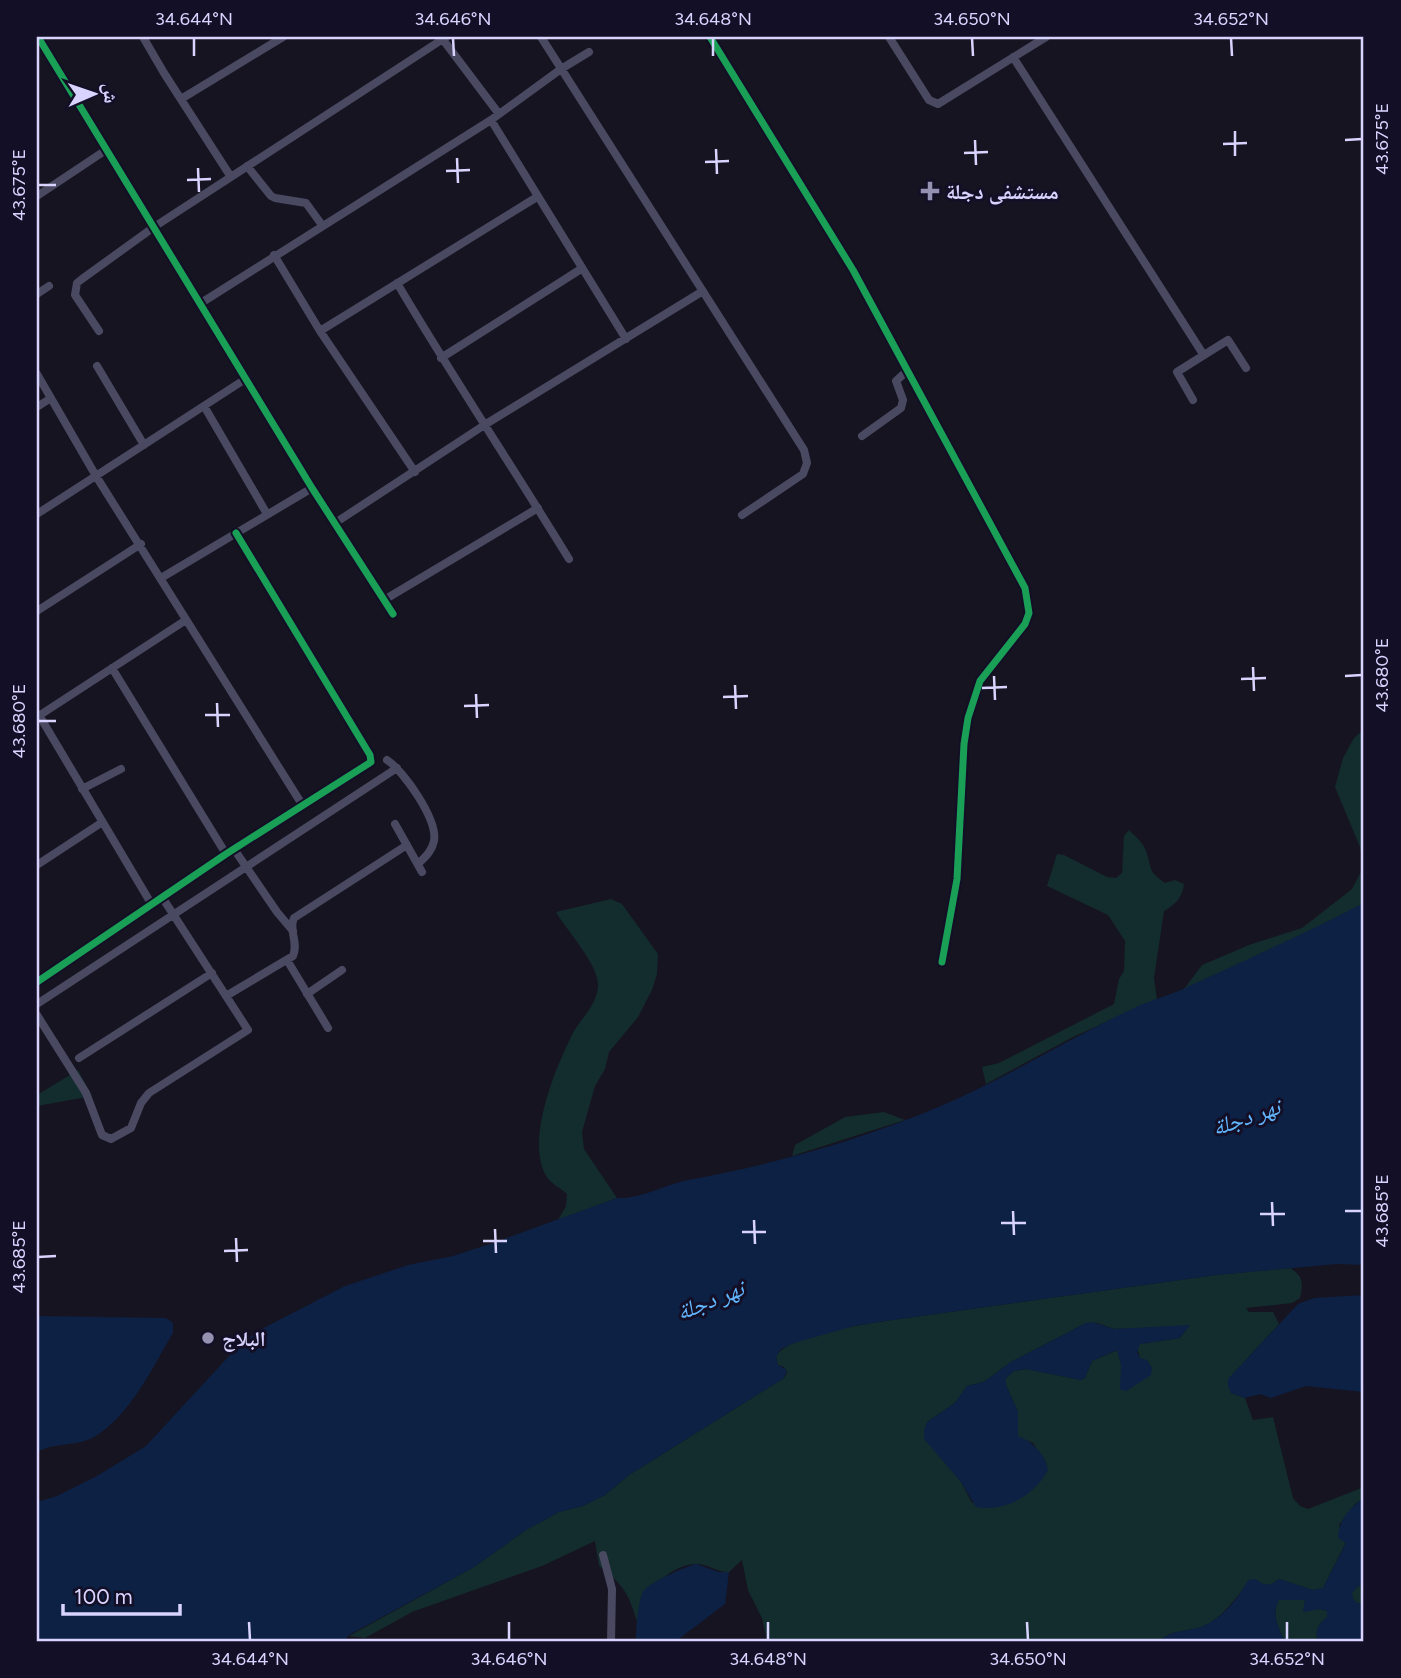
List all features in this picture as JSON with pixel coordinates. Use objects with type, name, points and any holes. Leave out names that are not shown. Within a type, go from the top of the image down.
[{"type":"street","points":[[38,37],[312,488],[393,614]]},
{"type":"street","points":[[143,37],[232,175]]},
{"type":"street","points":[[181,99],[283,37]]},
{"type":"street","points":[[99,331],[75,295],[77,283],[154,227],[443,37],[499,114]]},
{"type":"street","points":[[541,37],[806,456],[807,463],[803,474],[741,515]]},
{"type":"street","points":[[710,37],[853,270],[1025,588],[1029,613],[1025,624],[980,681],[968,718],[964,744],[957,878],[942,962]]},
{"type":"street","points":[[889,37],[929,100],[935,104],[944,102],[1046,37]]},
{"type":"street","points":[[201,303],[491,120],[589,52]]},
{"type":"street","points":[[1013,57],[1203,354]]},
{"type":"street","points":[[491,120],[626,340]]},
{"type":"street","points":[[37,196],[106,150]]},
{"type":"street","points":[[247,166],[271,196],[306,203],[322,225]]},
{"type":"street","points":[[320,331],[537,197]]},
{"type":"street","points":[[274,255],[320,331],[415,472]]},
{"type":"street","points":[[442,358],[581,269]]},
{"type":"street","points":[[397,284],[569,559]]},
{"type":"street","points":[[37,294],[49,286]]},
{"type":"street","points":[[335,523],[486,424],[703,291]]},
{"type":"street","points":[[1193,400],[1177,372],[1203,354],[1228,340],[1245,368]]},
{"type":"street","points":[[97,366],[144,445]]},
{"type":"street","points":[[862,436],[899,411],[903,400],[896,382],[908,370]]},
{"type":"street","points":[[37,374],[96,476],[303,806]]},
{"type":"street","points":[[37,514],[247,378]]},
{"type":"street","points":[[37,407],[51,398]]},
{"type":"street","points":[[204,406],[267,514]]},
{"type":"street","points":[[161,578],[312,488]]},
{"type":"street","points":[[384,600],[538,508]]},
{"type":"street","points":[[37,982],[226,854],[371,762],[372,757],[236,533]]},
{"type":"street","points":[[37,611],[141,544]]},
{"type":"street","points":[[152,905],[38,716],[186,620]]},
{"type":"street","points":[[112,668],[226,854]]},
{"type":"street","points":[[387,760],[397,768],[433,825],[433,846],[420,868],[396,824]]},
{"type":"street","points":[[37,1004],[397,768]]},
{"type":"street","points":[[82,789],[121,769]]},
{"type":"street","points":[[37,865],[101,822]]},
{"type":"street","points":[[226,996],[287,960],[295,951],[292,922],[298,915],[407,845]]},
{"type":"street","points":[[234,849],[293,931]]},
{"type":"street","points":[[37,1014],[86,1093],[102,1135],[111,1139],[131,1128],[143,1099],[149,1093],[248,1030],[162,897]]},
{"type":"street","points":[[287,960],[328,1028]]},
{"type":"street","points":[[307,994],[342,970]]},
{"type":"street","points":[[79,1058],[212,973]]},
{"type":"street","points":[[603,1555],[612,1589],[611,1641]]},
{"type":"green space","points":[[1364,729],[1364,903],[1317,928],[1184,989],[1202,965],[1249,945],[1302,928],[1352,889],[1363,868],[1360,847],[1335,787],[1343,758],[1354,738]]},
{"type":"green space","points":[[1129,830],[1144,847],[1156,876],[1165,883],[1175,880],[1184,884],[1178,900],[1164,911],[1154,978],[1157,999],[1073,1037],[986,1084],[982,1067],[999,1063],[1114,1004],[1119,979],[1124,971],[1125,941],[1108,915],[1047,886],[1057,854],[1107,877],[1116,878],[1122,873],[1124,836]]},
{"type":"green space","points":[[611,899],[622,904],[658,954],[657,974],[638,1017],[609,1052],[605,1069],[595,1086],[582,1132],[584,1149],[617,1198],[558,1220],[566,1206],[567,1194],[547,1177],[541,1162],[541,1125],[551,1084],[573,1033],[595,999],[598,986],[588,958],[556,912]]},
{"type":"green space","points":[[78,1070],[92,1096],[37,1106],[37,1095]]},
{"type":"green space","points":[[884,1112],[905,1120],[792,1156],[795,1145],[845,1117]]},
{"type":"green space","points":[[1290,1268],[1298,1274],[1301,1281],[1300,1298],[1292,1303],[1246,1308],[1249,1312],[1273,1312],[1279,1324],[1233,1374],[1231,1393],[1245,1398],[1253,1420],[1273,1417],[1293,1498],[1300,1506],[1308,1509],[1364,1487],[1364,1498],[1355,1504],[1339,1525],[1346,1542],[1323,1588],[1313,1590],[1279,1579],[1271,1585],[1244,1588],[1225,1610],[1208,1624],[1174,1633],[1160,1641],[767,1641],[762,1618],[748,1590],[742,1560],[729,1572],[697,1564],[674,1571],[641,1597],[638,1624],[624,1591],[615,1579],[599,1566],[595,1541],[542,1566],[412,1612],[365,1638],[349,1636],[474,1567],[526,1530],[559,1512],[583,1506],[605,1495],[629,1475],[784,1378],[787,1373],[784,1367],[778,1365],[776,1357],[794,1343],[826,1332],[885,1321],[1216,1275]],"holes":[[[1086,1323],[1097,1323],[1114,1329],[1189,1326],[1180,1338],[1140,1344],[1137,1347],[1140,1358],[1121,1389],[1118,1350],[1092,1361],[1085,1378],[1081,1380],[1026,1369],[1014,1371],[1006,1378],[1006,1385],[1018,1412],[1018,1437],[1033,1443],[1047,1464],[972,1503],[961,1482],[931,1445],[927,1422],[955,1403],[967,1386],[984,1382],[1011,1362]]]},
{"type":"green space","points":[[1364,1584],[1364,1604],[1357,1603],[1352,1599],[1352,1592]]},
{"type":"green space","points":[[1279,1599],[1305,1600],[1304,1611],[1327,1611],[1327,1617],[1317,1631],[1318,1641],[1285,1641],[1276,1615]]},
{"type":"water","name":"نهر دجلة","points":[[1364,903],[1364,1265],[1337,1264],[1216,1275],[885,1321],[854,1326],[794,1343],[781,1349],[776,1357],[778,1365],[787,1370],[784,1378],[629,1475],[605,1495],[583,1506],[559,1512],[526,1530],[474,1567],[349,1635],[344,1641],[37,1641],[37,1502],[57,1496],[97,1476],[146,1446],[229,1356],[256,1332],[345,1286],[408,1265],[453,1256],[617,1198],[635,1196],[688,1180],[786,1158],[850,1140],[912,1118],[991,1082],[1132,1009],[1180,990]]},
{"type":"water","points":[[1364,1295],[1364,1392],[1306,1386],[1271,1398],[1260,1394],[1245,1398],[1231,1393],[1228,1379],[1298,1304],[1314,1298]]},
{"type":"water","points":[[37,1316],[166,1318],[173,1323],[173,1333],[139,1390],[107,1428],[87,1440],[37,1452]]},
{"type":"water","points":[[1092,1322],[1114,1329],[1190,1325],[1180,1338],[1140,1344],[1137,1352],[1152,1368],[1151,1375],[1126,1391],[1120,1389],[1121,1365],[1117,1350],[1092,1361],[1085,1378],[1081,1380],[1026,1369],[1014,1371],[1006,1378],[1006,1385],[1018,1412],[1018,1436],[1038,1449],[1048,1470],[1035,1487],[1018,1500],[998,1507],[976,1507],[961,1482],[924,1439],[927,1422],[955,1403],[967,1386],[984,1382],[1011,1362]]},
{"type":"water","points":[[1364,1498],[1364,1584],[1352,1593],[1357,1603],[1364,1604],[1364,1641],[1318,1641],[1317,1631],[1327,1617],[1327,1611],[1320,1609],[1303,1612],[1305,1600],[1279,1600],[1276,1616],[1285,1641],[1160,1641],[1169,1634],[1201,1627],[1216,1619],[1240,1594],[1248,1580],[1256,1579],[1268,1585],[1279,1579],[1313,1590],[1323,1588],[1346,1543],[1338,1538],[1343,1520],[1349,1510]]},
{"type":"water","points":[[696,1564],[719,1572],[729,1572],[725,1604],[676,1641],[636,1641],[643,1592],[660,1580]]},
{"type":"cycle path","points":[[38,37],[312,488],[393,614]]},
{"type":"cycle path","points":[[710,37],[853,270],[1025,588],[1029,613],[1025,624],[980,681],[968,718],[964,744],[957,879],[942,962]]},
{"type":"cycle path","points":[[37,982],[226,854],[371,762],[370,755],[236,533]]},
{"type":"place","name":"مستشفى دجلة","points":[[930,191]]},
{"type":"place","name":"البلاج","points":[[208,1338]]}]
